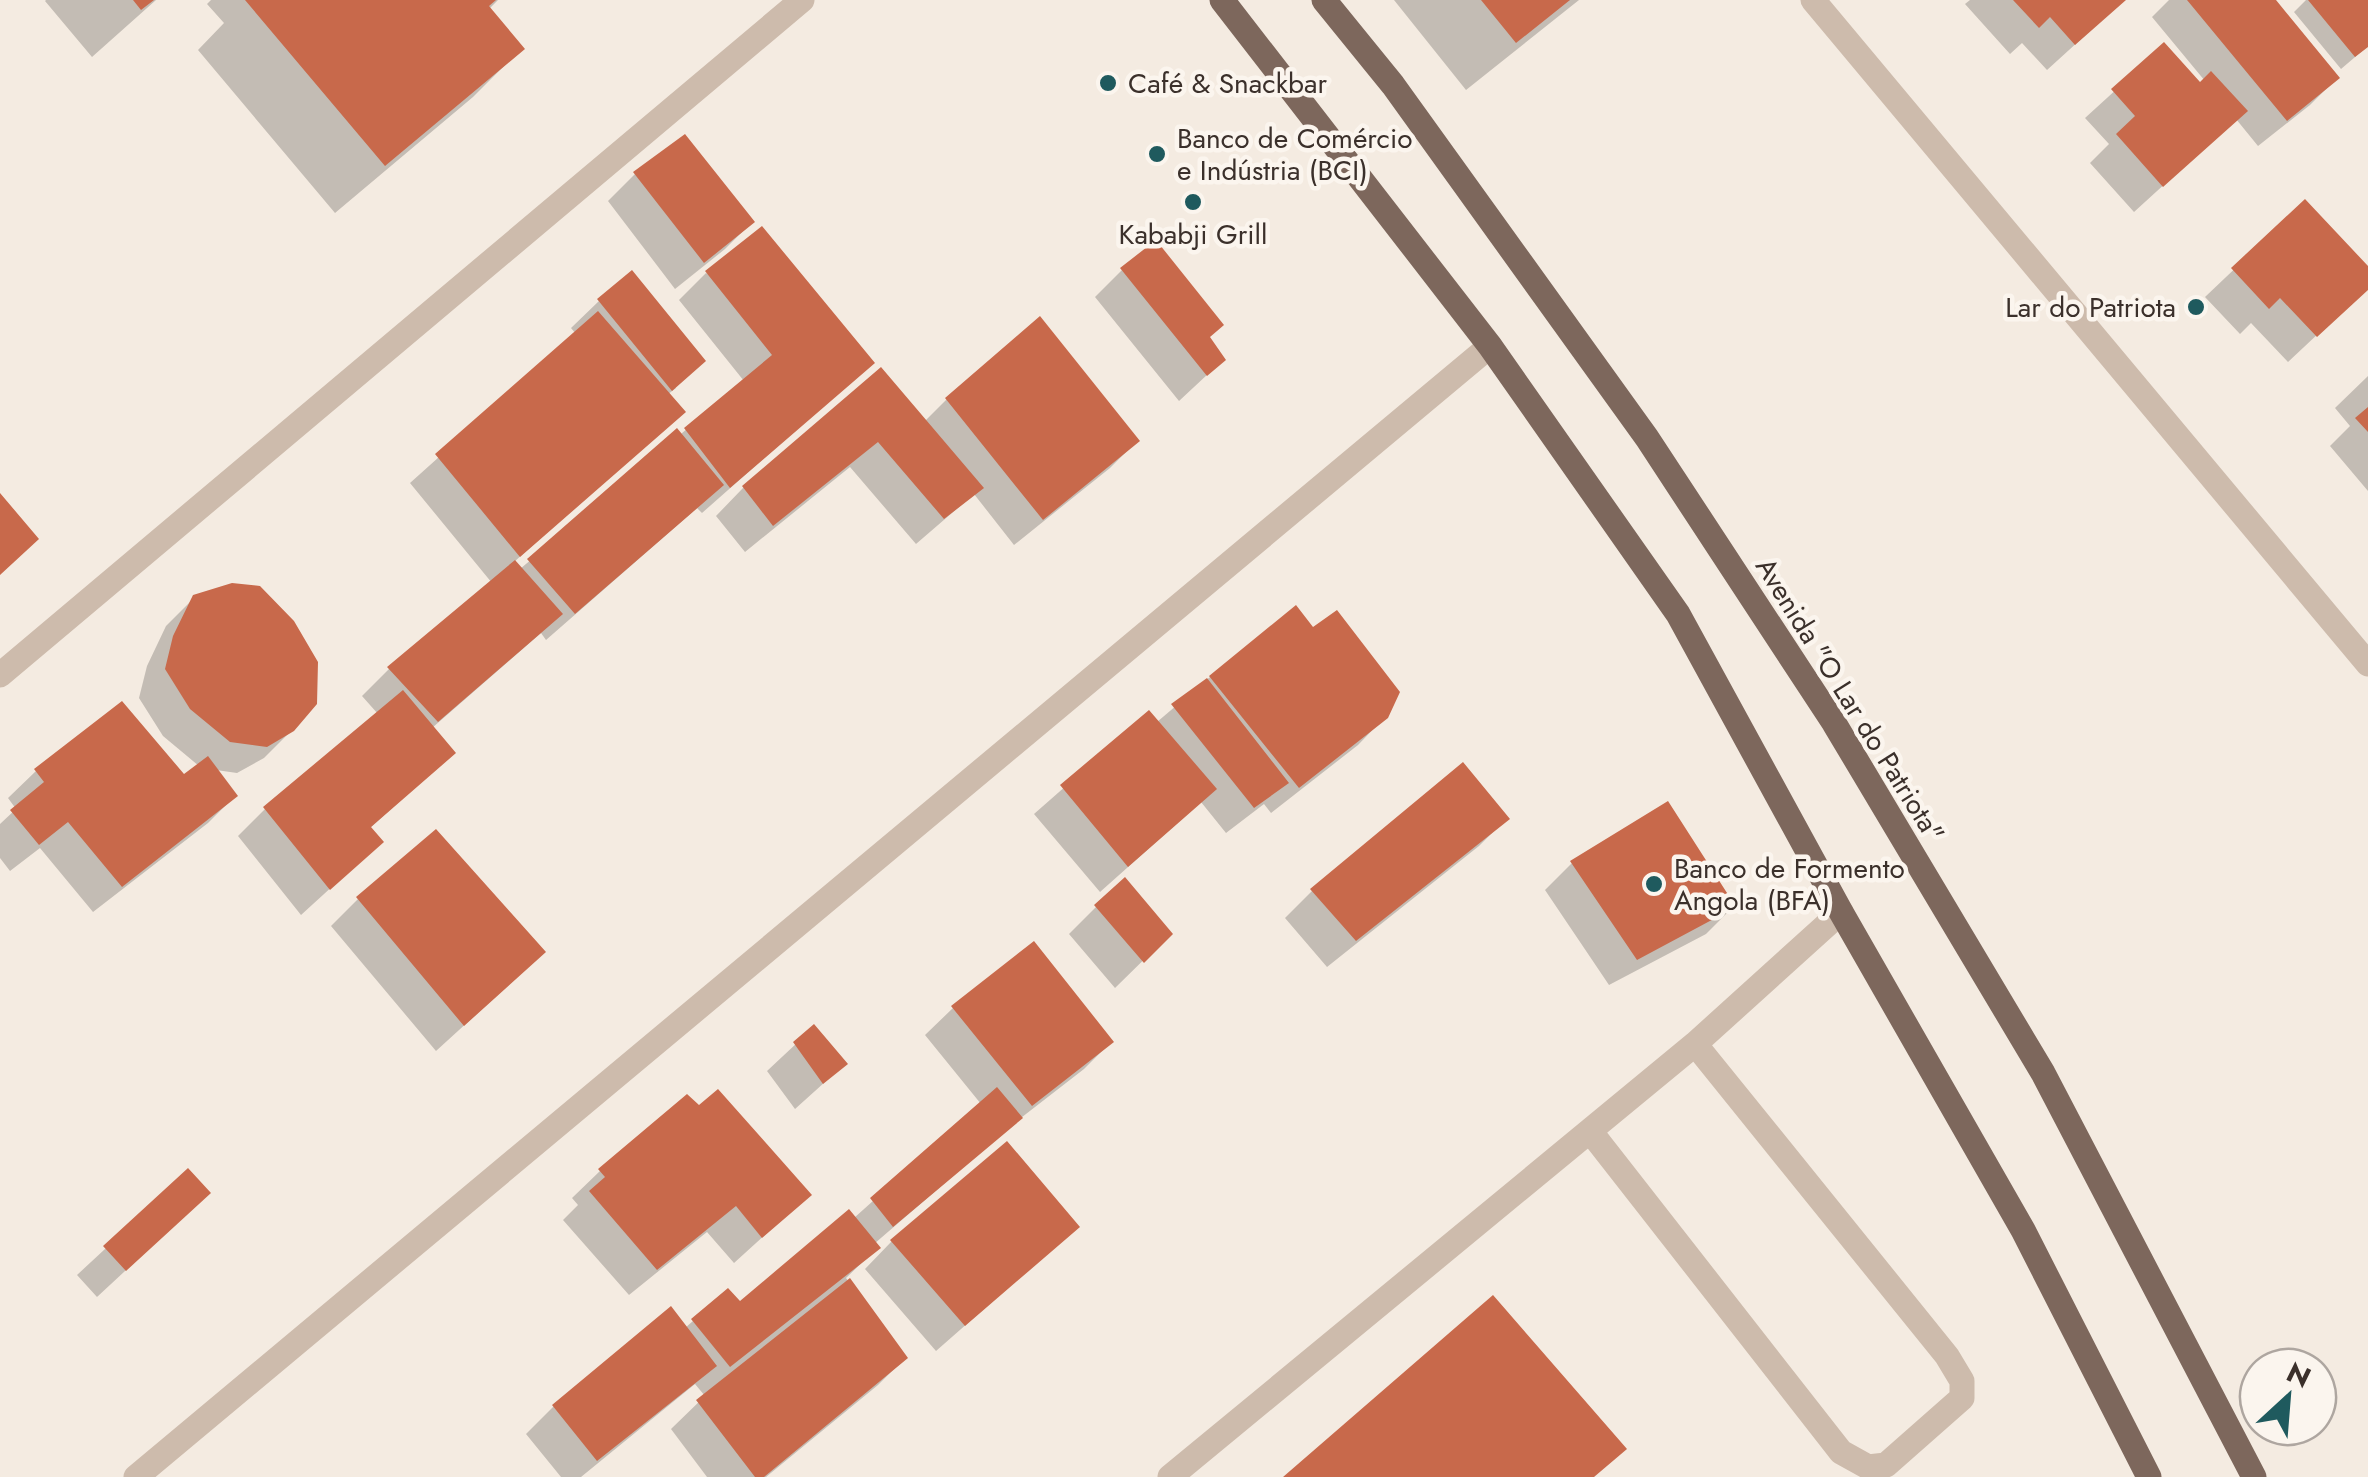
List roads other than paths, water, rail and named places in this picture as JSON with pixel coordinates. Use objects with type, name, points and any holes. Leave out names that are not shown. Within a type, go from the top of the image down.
[{"type":"main road","points":[[1222,0],[1490,346],[1678,614],[1841,912],[2023,1230],[2149,1477]]},
{"type":"main road","name":"Avenida \"O Lar do Patriota\"","points":[[1324,0],[1393,85],[1648,438],[1834,724],[2044,1074],[2254,1477]]},
{"type":"street","points":[[0,675],[802,0]]},
{"type":"street","points":[[1813,0],[2368,664]]},
{"type":"street","points":[[136,1477],[1490,346]]},
{"type":"street","points":[[1170,1477],[1695,1044],[1841,912]]},
{"type":"street","points":[[1590,1130],[1841,1452],[1868,1467],[1886,1464],[1962,1398],[1962,1381],[1947,1356],[1695,1044]]},
{"type":"place","name":"Café & Snackbar","points":[[1108,83]]},
{"type":"place","name":"Banco de Comércio e Indústria (BCI)","points":[[1157,154]]},
{"type":"place","name":"Kababji Grill","points":[[1193,202]]},
{"type":"place","name":"Lar do Patriota","points":[[2196,307]]},
{"type":"place","name":"Banco de Formento Angola (BFA)","points":[[1654,884]]}]
